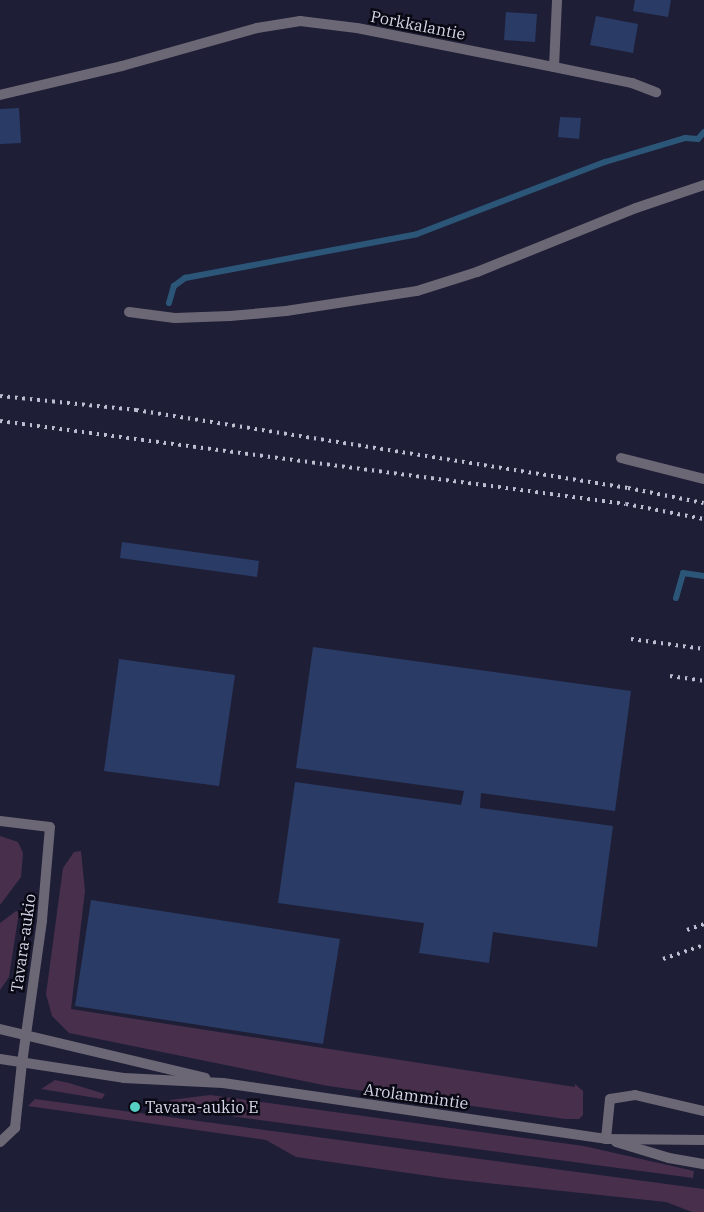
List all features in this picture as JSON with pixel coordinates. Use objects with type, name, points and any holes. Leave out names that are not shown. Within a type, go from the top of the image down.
[{"type":"street","points":[[554,67],[557,0]]},
{"type":"street","name":"Porkkalantie","points":[[0,95],[122,66],[257,28],[300,21],[357,28],[632,82],[656,92]]},
{"type":"street","points":[[129,312],[175,318],[230,316],[286,311],[417,291],[477,272],[636,208],[704,185]]},
{"type":"street","points":[[621,458],[704,479]]},
{"type":"street","name":"Tavara-aukio","points":[[0,821],[50,827],[42,920],[25,1034],[15,1128],[0,1142]]},
{"type":"street","name":"Arolammintie","points":[[0,1029],[223,1083]]},
{"type":"street","name":"Arolammintie","points":[[0,1059],[124,1078],[223,1083],[606,1139],[704,1140]]},
{"type":"street","points":[[606,1139],[610,1099],[635,1095],[704,1111]]},
{"type":"street","name":"Arolammintie","points":[[606,1139],[669,1158],[704,1164]]},
{"type":"shaded area","points":[[0,836],[18,842],[23,853],[21,877],[0,905]]},
{"type":"shaded area","points":[[81,851],[85,891],[71,1009],[575,1087],[575,1084],[583,1091],[583,1115],[579,1119],[565,1119],[328,1086],[69,1033],[52,1016],[46,994],[63,868],[74,852]]},
{"type":"shaded area","points":[[16,911],[19,912],[9,977],[0,990],[0,923]]},
{"type":"shaded area","points":[[55,1080],[105,1094],[102,1099],[41,1089]]},
{"type":"shaded area","points":[[210,1095],[584,1146],[694,1171],[693,1178],[171,1108],[170,1100]]},
{"type":"shaded area","points":[[35,1099],[704,1189],[704,1212],[692,1212],[666,1202],[450,1179],[296,1157],[266,1140],[28,1106]]},
{"type":"building","points":[[635,0],[671,0],[668,17],[633,11]]},
{"type":"building","points":[[506,12],[537,14],[535,42],[504,40]]},
{"type":"building","points":[[596,16],[638,24],[633,53],[590,45]]},
{"type":"building","points":[[19,108],[21,143],[0,144],[0,109]]},
{"type":"building","points":[[560,117],[581,118],[579,139],[558,137]]},
{"type":"building","points":[[122,542],[259,561],[257,577],[120,558]]},
{"type":"building","points":[[313,647],[631,691],[615,811],[481,793],[480,808],[613,826],[597,947],[493,932],[489,963],[419,953],[424,923],[278,903],[295,782],[461,805],[464,791],[296,768]]},
{"type":"building","points":[[119,659],[235,675],[219,786],[104,771]]},
{"type":"building","points":[[91,900],[340,939],[323,1044],[75,1006]]},
{"type":"waterway","points":[[169,303],[174,286],[185,278],[417,234],[605,162],[685,138],[698,139],[704,132]]},
{"type":"waterway","points":[[676,598],[683,573],[704,576]]},
{"type":"railway","points":[[0,396],[136,410],[628,488],[704,503]]},
{"type":"railway","points":[[0,421],[626,504],[704,519]]},
{"type":"railway","points":[[631,639],[704,649]]},
{"type":"railway","points":[[670,676],[704,681]]},
{"type":"railway","points":[[687,930],[704,924]]},
{"type":"railway","points":[[663,959],[704,945]]},
{"type":"place","name":"Tavara-aukio E","points":[[135,1107]]}]
